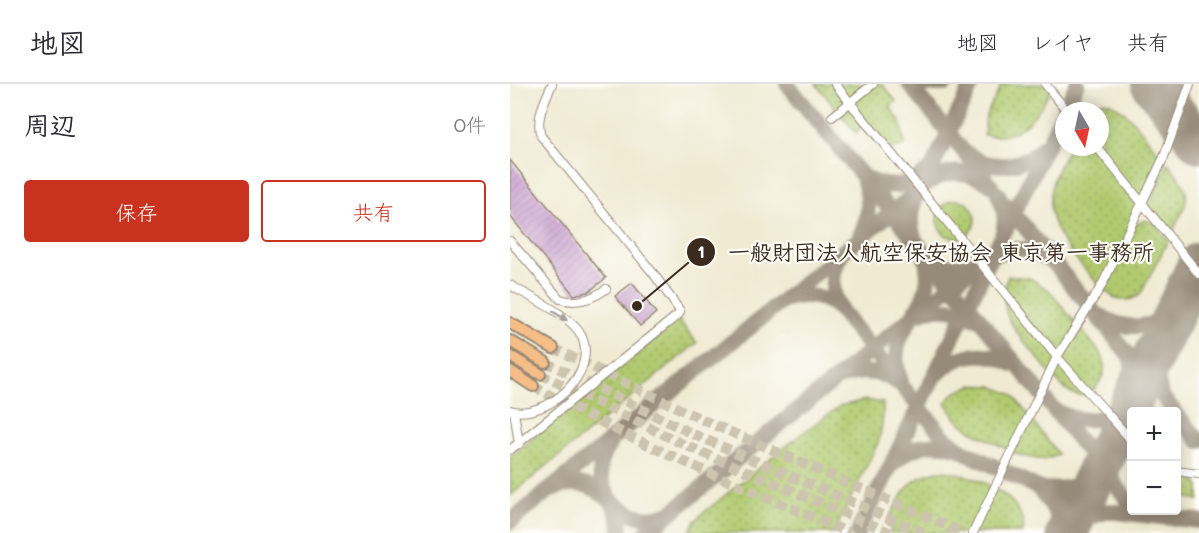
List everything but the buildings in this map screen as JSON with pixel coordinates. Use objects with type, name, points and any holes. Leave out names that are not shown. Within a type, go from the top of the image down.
[{"type":"highway","points":[[510,323],[553,348]]},
{"type":"highway","points":[[510,341],[545,362]]},
{"type":"highway","points":[[510,356],[540,374]]},
{"type":"highway","points":[[510,374],[534,386]]},
{"type":"street","points":[[510,450],[680,311],[541,136],[537,126],[552,84]]},
{"type":"street","points":[[835,84],[1057,357],[1127,436]]},
{"type":"street","points":[[832,117],[873,84]]},
{"type":"street","points":[[1045,84],[1060,102]]},
{"type":"street","points":[[973,533],[1057,357],[1102,285],[1142,203],[1164,157],[1190,84]]},
{"type":"street","points":[[1103,156],[1199,274]]},
{"type":"street","points":[[510,241],[560,299],[571,302],[586,300],[606,289]]},
{"type":"street","points":[[510,285],[570,322],[581,335],[585,352],[581,372],[562,393],[540,409],[527,412],[512,410],[519,444]]},
{"type":"street","points":[[1181,472],[1199,474]]},
{"type":"green space","points":[[816,84],[882,84],[896,101],[890,107],[900,121],[905,144],[893,149],[887,148],[861,128],[856,133]]},
{"type":"green space","points":[[1002,84],[1054,84],[1035,115],[1018,130],[997,136],[984,135],[986,115]]},
{"type":"green space","points":[[1109,103],[1128,116],[1164,159],[1101,287],[1066,246],[1053,222],[1050,195],[1064,156],[1109,156]]},
{"type":"green space","points":[[1168,163],[1183,183],[1186,191],[1185,205],[1171,235],[1149,209]]},
{"type":"green space","points":[[956,200],[969,206],[975,219],[969,232],[956,238],[943,232],[937,219],[943,206]]},
{"type":"green space","points":[[1145,220],[1156,224],[1168,241],[1140,295],[1126,300],[1117,299],[1105,290],[1136,224]]},
{"type":"green space","points":[[1008,276],[1030,278],[1049,290],[1102,355],[1104,372],[1092,391],[1083,395],[1066,390],[1018,334],[1008,317],[1004,302]]},
{"type":"green space","points":[[679,320],[697,343],[510,496],[510,457]]},
{"type":"green space","points":[[972,385],[992,386],[1012,394],[1059,455],[1043,460],[1021,456],[973,432],[958,421],[945,403],[954,393]]},
{"type":"green space","points":[[866,400],[883,403],[881,433],[834,533],[689,533],[694,522],[703,513],[801,434],[840,406]]},
{"type":"green space","points":[[1181,464],[1199,486],[1199,500],[1181,497]]},
{"type":"green space","points":[[937,471],[979,480],[1007,497],[1017,508],[1023,520],[1023,533],[889,533],[892,527],[886,524],[910,484]]},
{"type":"taxiway","points":[[787,84],[1127,499]]},
{"type":"taxiway","points":[[909,84],[985,178]]},
{"type":"taxiway","points":[[928,84],[945,84]]},
{"type":"taxiway","points":[[923,186],[972,84]]},
{"type":"taxiway","points":[[1006,229],[1077,84]]},
{"type":"taxiway","points":[[1149,84],[1161,95]]},
{"type":"taxiway","points":[[968,154],[987,163],[1008,165],[1027,159],[1045,146]]},
{"type":"taxiway","points":[[863,176],[879,184],[896,185],[912,181],[927,171]]},
{"type":"taxiway","points":[[510,522],[929,182],[945,174],[960,173],[976,176],[991,185]]},
{"type":"taxiway","points":[[860,235],[868,209],[868,196],[864,182]]},
{"type":"taxiway","points":[[915,240],[911,227],[911,214],[920,190]]},
{"type":"taxiway","points":[[646,533],[991,253],[1000,240],[1004,225],[1003,210],[998,194]]},
{"type":"taxiway","points":[[1007,205],[1171,407]]},
{"type":"taxiway","points":[[929,257],[945,265],[960,266],[1002,252],[1016,250],[1032,251],[1049,260]]},
{"type":"taxiway","points":[[901,381],[896,362],[898,345],[926,290],[928,273],[924,254]]},
{"type":"taxiway","points":[[858,533],[993,254]]},
{"type":"taxiway","points":[[841,255],[833,282],[837,303],[841,310]]},
{"type":"taxiway","points":[[788,299],[801,296],[814,297],[838,308],[943,436],[961,450],[1079,508],[1199,521]]},
{"type":"taxiway","points":[[1101,316],[1121,325],[1142,326],[1162,319],[1179,304]]},
{"type":"taxiway","points":[[921,313],[934,309],[948,309],[973,318]]},
{"type":"taxiway","points":[[1157,349],[1155,373],[1160,389]]},
{"type":"taxiway","points":[[938,374],[954,361],[973,355],[993,356],[1012,364]]},
{"type":"taxiway","points":[[1055,410],[1070,417],[1086,420],[1102,418],[1122,409],[1131,401],[1135,390],[1135,375],[1131,361]]},
{"type":"taxiway","points":[[842,377],[864,372],[885,376],[898,383]]},
{"type":"taxiway","points":[[1181,419],[1199,441]]},
{"type":"taxiway","points":[[1115,484],[1110,468],[1111,446],[1119,436],[1127,431]]},
{"type":"taxiway","points":[[610,443],[600,469],[605,490],[619,520],[621,533]]},
{"type":"taxiway","points":[[894,463],[907,452],[922,446],[938,445],[955,448]]},
{"type":"taxiway","points":[[1045,489],[1075,486],[1099,467]]},
{"type":"taxiway","points":[[555,488],[573,484],[587,486],[635,515],[649,517],[667,514]]},
{"type":"taxiway","points":[[1041,492],[1056,512],[1060,533]]},
{"type":"taxiway","points":[[1069,533],[1086,519],[1103,513]]},
{"type":"runway","points":[[1152,84],[1199,142]]},
{"type":"runway","points":[[1067,533],[1199,263]]},
{"type":"tunnel","points":[[553,348],[703,420],[964,533]]},
{"type":"tunnel","points":[[545,362],[693,434],[924,533]]},
{"type":"tunnel","points":[[540,374],[687,446],[891,533]]},
{"type":"tunnel","points":[[533,386],[650,446],[850,533]]},
{"type":"place","name":"一般財団法人航空保安協会 東京第一事務所","points":[[637,306]]}]
